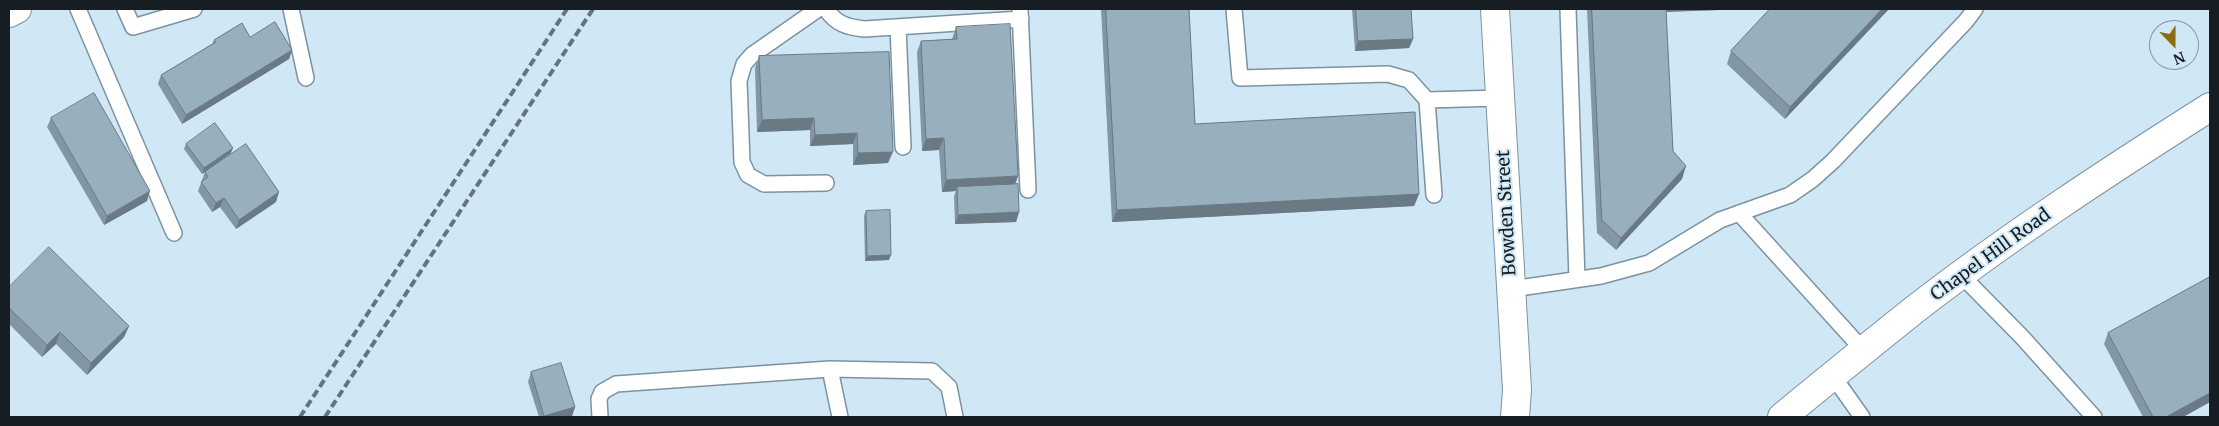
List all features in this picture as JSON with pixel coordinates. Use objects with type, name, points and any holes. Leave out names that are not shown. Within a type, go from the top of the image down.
[{"type":"main road","points":[[9,12],[17,9]]},
{"type":"main road","name":"Bowden Street","points":[[1495,9],[1517,390],[1515,417]]},
{"type":"main road","name":"Chapel Hill Road","points":[[1782,417],[1962,276],[2050,212],[2210,108]]},
{"type":"lane","points":[[78,9],[174,233]]},
{"type":"lane","points":[[125,9],[133,27],[194,9]]},
{"type":"lane","points":[[291,9],[306,78]]},
{"type":"lane","points":[[818,9],[752,55],[744,64],[738,81],[742,162],[748,175],[764,184],[826,184]]},
{"type":"lane","points":[[826,9],[834,19],[850,27],[864,30],[1021,14],[1028,190]]},
{"type":"lane","points":[[1234,9],[1240,78],[1388,74],[1409,80],[1427,100],[1434,194]]},
{"type":"lane","points":[[1568,9],[1577,279]]},
{"type":"lane","points":[[1512,289],[1621,272],[1649,263],[1720,220],[1790,195],[1813,179],[1966,21],[1975,9]]},
{"type":"lane","points":[[898,27],[903,147]]},
{"type":"lane","points":[[1427,100],[1500,98]]},
{"type":"lane","points":[[1739,214],[1864,351]]},
{"type":"lane","points":[[1962,276],[2022,337],[2094,417]]},
{"type":"lane","points":[[830,369],[840,417]]},
{"type":"lane","points":[[600,417],[599,399],[602,392],[616,384],[830,369],[932,371],[950,387],[955,417]]},
{"type":"lane","points":[[1833,376],[1862,417]]},
{"type":"building","points":[[1106,9],[1189,9],[1195,124],[1415,112],[1419,194],[1117,210]]},
{"type":"building","points":[[1356,9],[1411,9],[1413,39],[1358,41]]},
{"type":"building","points":[[1592,9],[1666,9],[1673,151],[1686,166],[1621,238],[1602,220]]},
{"type":"building","points":[[1770,9],[1882,9],[1790,107],[1731,51]]},
{"type":"building","points":[[275,22],[292,50],[186,115],[161,75],[216,42],[214,40],[242,23],[250,37]]},
{"type":"building","points":[[1010,24],[1018,176],[946,180],[944,138],[926,139],[921,41],[957,39],[956,27]]},
{"type":"building","points":[[889,52],[893,152],[858,153],[857,133],[815,135],[814,118],[762,120],[759,56]]},
{"type":"building","points":[[94,93],[150,191],[107,216],[51,118]]},
{"type":"building","points":[[215,123],[233,148],[204,168],[186,144]]},
{"type":"building","points":[[246,144],[279,192],[239,220],[224,198],[216,203],[201,182],[208,177],[205,172]]},
{"type":"building","points":[[1018,184],[1019,212],[958,215],[957,187]]},
{"type":"building","points":[[890,210],[891,255],[867,256],[866,211]]},
{"type":"building","points":[[49,247],[129,326],[91,363],[60,332],[47,345],[9,308],[9,287]]},
{"type":"building","points":[[2210,277],[2210,393],[2166,417],[2153,417],[2108,333]]},
{"type":"building","points":[[561,363],[575,407],[544,416],[531,372]]},
{"type":"railway","points":[[300,417],[567,9]]},
{"type":"railway","points":[[325,417],[593,9]]}]
